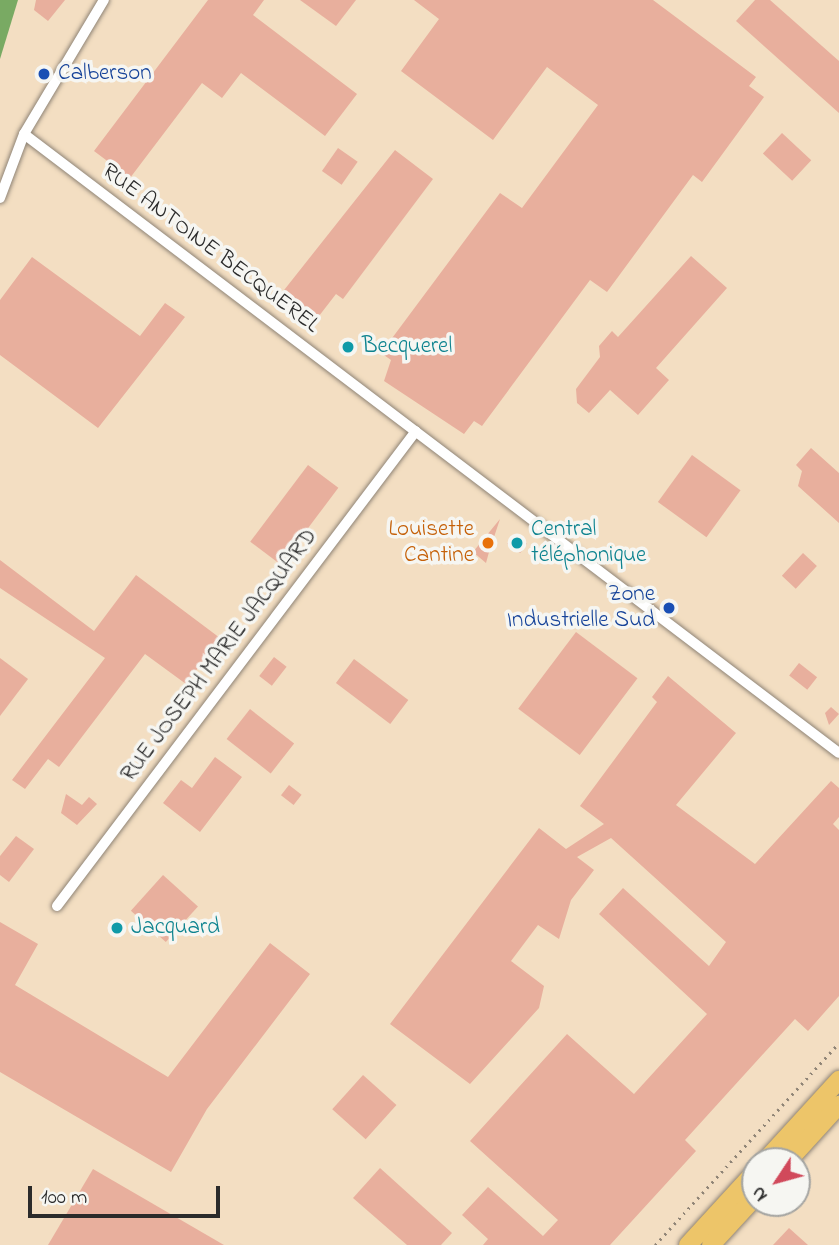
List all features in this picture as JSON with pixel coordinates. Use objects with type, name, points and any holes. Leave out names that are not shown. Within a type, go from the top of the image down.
[{"type":"main road","points":[[778,1147],[839,1080]]},
{"type":"main road","points":[[801,1147],[839,1105]]},
{"type":"main road","points":[[688,1245],[741,1187]]},
{"type":"main road","points":[[711,1245],[741,1212]]},
{"type":"street","points":[[0,198],[24,134],[104,0]]},
{"type":"street","name":"RUE ANTOINE BECQUEREL","points":[[24,134],[839,753]]},
{"type":"street","name":"RUE JOSEPH MARIE JACQUARD","points":[[57,906],[416,431]]},
{"type":"path","points":[[655,1245],[839,1043]]},
{"type":"green space","points":[[0,0],[18,0],[0,59]]},
{"type":"building","points":[[36,0],[65,0],[48,21],[34,10]]},
{"type":"building","points":[[208,0],[264,0],[253,15],[357,94],[325,136],[241,73],[222,98],[202,83],[130,178],[94,151]]},
{"type":"building","points":[[300,0],[356,0],[336,26]]},
{"type":"building","points":[[414,0],[653,0],[756,77],[749,86],[764,97],[702,182],[693,175],[607,292],[590,280],[482,426],[474,421],[464,434],[384,381],[391,360],[381,353],[500,193],[522,208],[598,105],[547,67],[493,140],[401,71],[439,19]]},
{"type":"building","points":[[755,0],[770,0],[839,61],[839,113],[736,21]]},
{"type":"building","points":[[782,133],[811,160],[792,181],[763,153]]},
{"type":"building","points":[[338,148],[358,162],[342,185],[322,171]]},
{"type":"building","points":[[395,150],[433,179],[343,299],[336,294],[312,325],[277,299]]},
{"type":"building","points":[[691,256],[727,288],[656,368],[669,380],[638,415],[610,390],[589,413],[577,403],[576,389],[600,357],[599,346],[612,331],[618,337]]},
{"type":"building","points":[[32,257],[140,336],[165,303],[185,317],[98,428],[0,355],[0,300]]},
{"type":"building","points":[[811,448],[839,473],[839,523],[798,486],[802,471],[796,465]]},
{"type":"building","points":[[692,455],[741,490],[706,537],[658,502]]},
{"type":"building","points":[[308,465],[338,488],[281,565],[250,542]]},
{"type":"building","points":[[500,519],[489,552],[486,563],[473,552]]},
{"type":"building","name":"Central téléphonique","points":[[514,534],[527,543],[520,553],[507,544]]},
{"type":"building","points":[[803,553],[817,566],[796,589],[782,576]]},
{"type":"building","points":[[0,560],[94,631],[136,575],[220,638],[186,684],[145,654],[59,767],[48,759],[25,789],[12,780],[105,658],[0,588]]},
{"type":"building","points":[[576,632],[637,678],[580,755],[518,709]]},
{"type":"building","points":[[274,657],[287,667],[272,686],[259,676]]},
{"type":"building","points":[[0,658],[28,679],[0,716]]},
{"type":"building","points":[[354,659],[408,700],[390,724],[336,683]]},
{"type":"building","points":[[799,663],[817,677],[807,690],[789,676]]},
{"type":"building","points":[[668,676],[736,733],[676,805],[755,864],[831,781],[839,788],[839,817],[833,824],[839,830],[839,996],[808,1031],[795,1019],[685,1140],[696,1151],[610,1245],[483,1245],[488,1239],[462,1215],[488,1187],[543,1236],[558,1220],[470,1141],[567,1034],[634,1094],[707,1014],[599,914],[623,888],[709,966],[726,942],[611,838],[577,857],[594,870],[571,900],[559,939],[538,925],[511,961],[544,986],[539,1008],[470,1084],[390,1024],[539,828],[566,849],[604,824],[580,806],[657,702],[652,697]]},
{"type":"building","points":[[831,707],[839,714],[829,725],[825,713]]},
{"type":"building","points":[[250,709],[294,743],[271,773],[227,739]]},
{"type":"building","points":[[215,757],[242,777],[200,832],[163,803],[181,780],[192,788]]},
{"type":"building","points":[[289,785],[302,795],[294,805],[281,795]]},
{"type":"building","points":[[66,794],[82,805],[89,797],[97,804],[77,825],[61,813]]},
{"type":"building","points":[[16,836],[34,849],[9,882],[0,875],[0,856]]},
{"type":"building","points":[[163,875],[198,906],[166,942],[131,911]]},
{"type":"building","points":[[0,922],[38,944],[15,985],[168,1077],[270,943],[310,974],[207,1109],[171,1172],[0,1072]]},
{"type":"building","points":[[363,1075],[396,1105],[366,1139],[332,1109]]},
{"type":"building","points":[[380,1168],[452,1233],[441,1245],[407,1245],[353,1198]]},
{"type":"building","points":[[93,1169],[224,1245],[48,1245]]},
{"type":"building","points":[[789,1228],[808,1245],[773,1245]]},
{"type":"place","name":"Calberson","points":[[44,74]]},
{"type":"place","name":"Becquerel","points":[[348,347]]},
{"type":"place","name":"Louisette Cantine","points":[[488,543]]},
{"type":"place","name":"Central téléphonique","points":[[517,543]]},
{"type":"place","name":"Zone Industrielle Sud","points":[[669,608]]},
{"type":"place","name":"Jacquard","points":[[117,928]]}]
